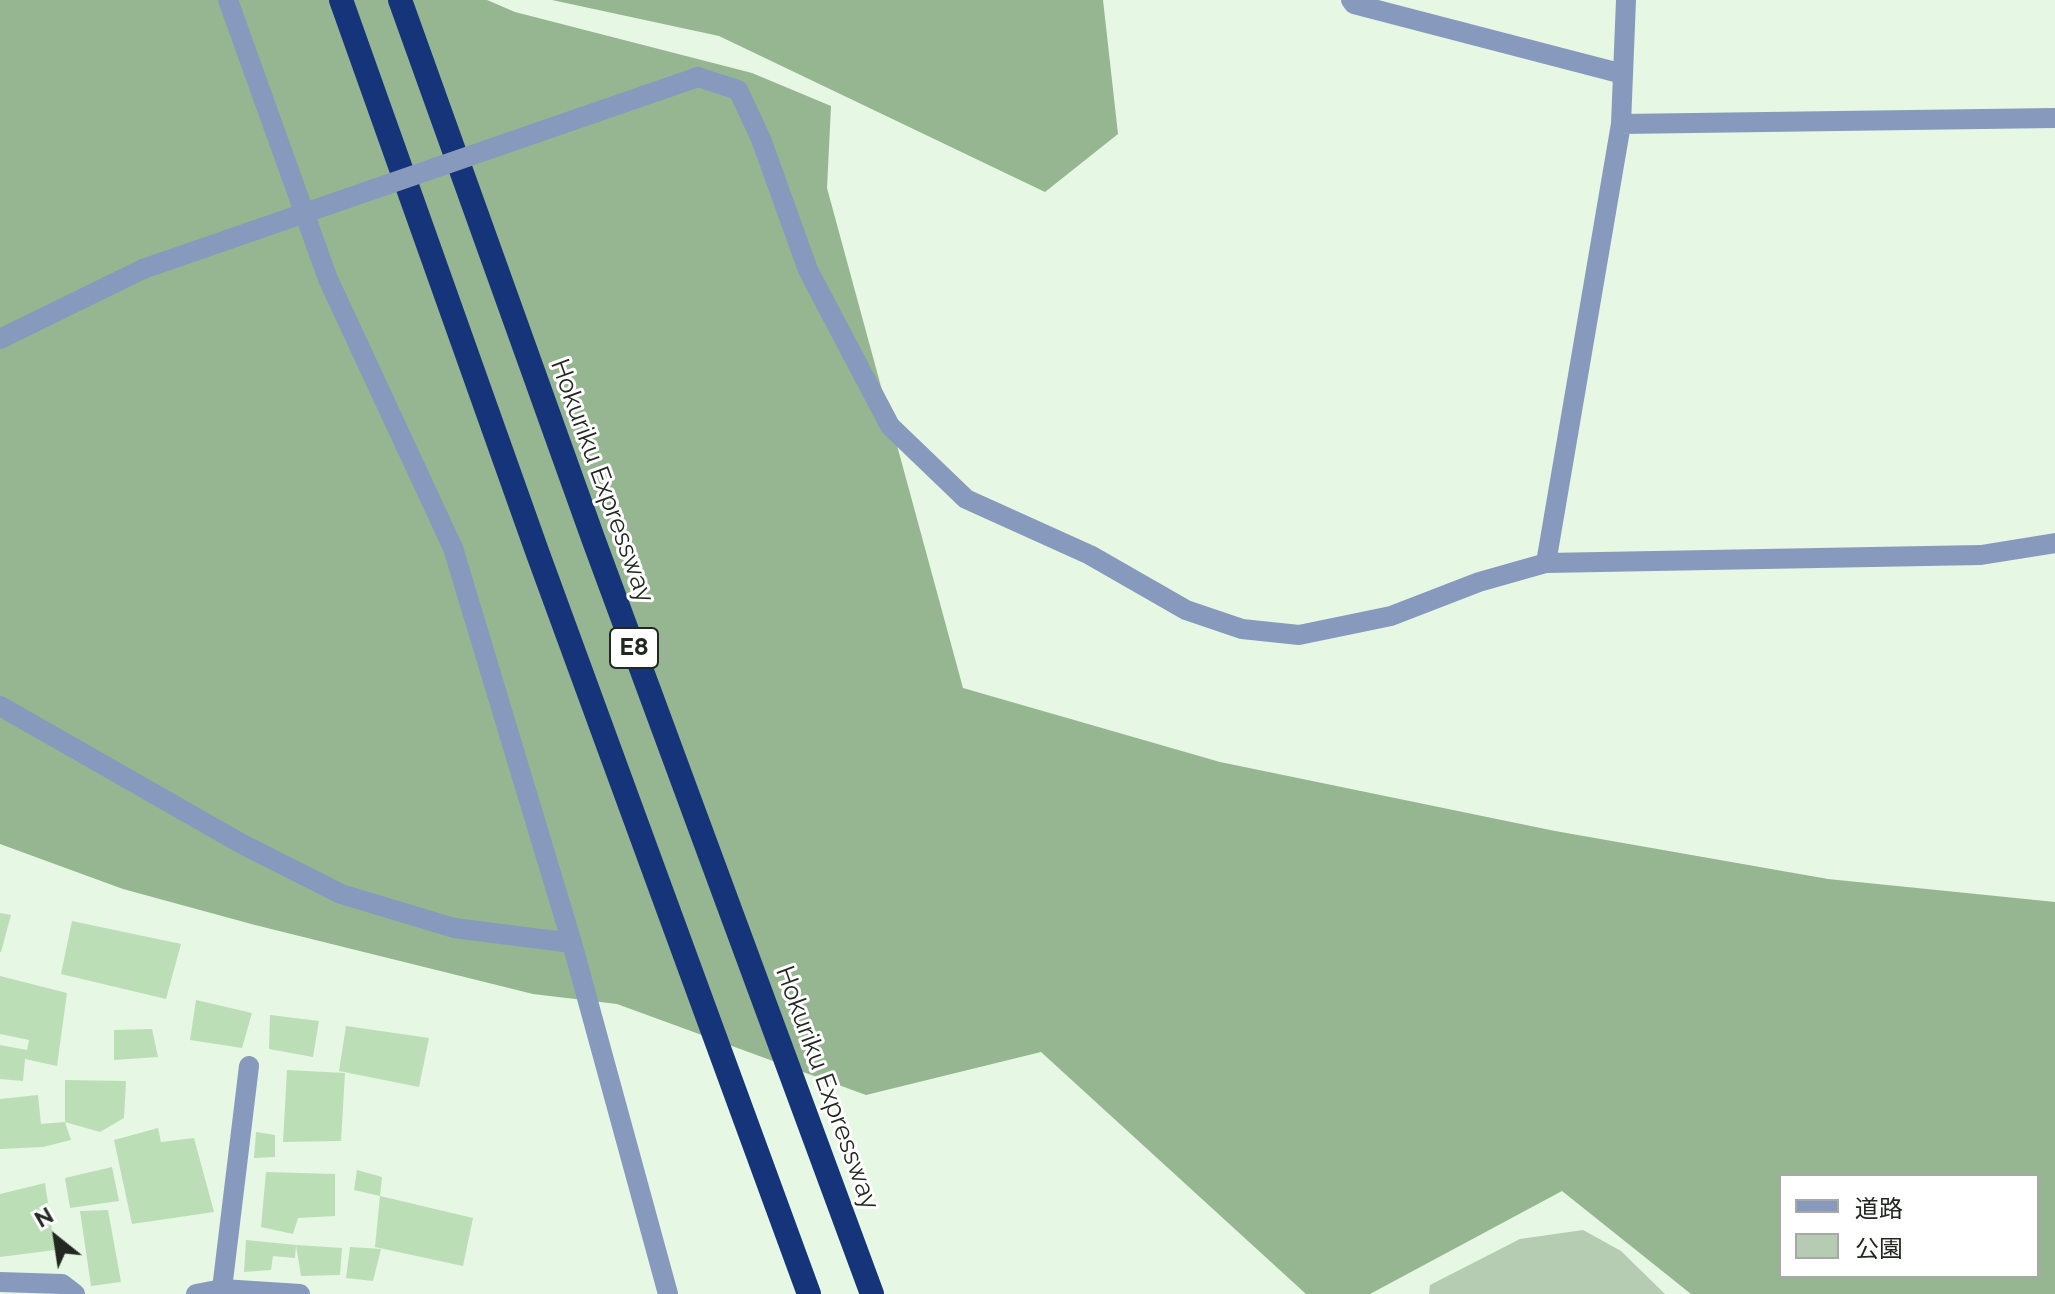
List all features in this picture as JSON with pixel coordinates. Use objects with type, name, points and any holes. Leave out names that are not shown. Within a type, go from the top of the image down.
[{"type":"highway","name":"E8","points":[[341,0],[517,495],[809,1294]]},
{"type":"highway","name":"Hokuriku Expressway","points":[[400,0],[584,512],[872,1294]]},
{"type":"street","points":[[228,0],[328,279],[453,548],[572,943],[668,1294]]},
{"type":"street","points":[[1351,0],[1354,4],[1623,74]]},
{"type":"street","points":[[1546,563],[1621,124],[1626,0]]},
{"type":"street","points":[[0,339],[143,269],[698,77],[738,90],[761,139],[808,270],[890,426],[966,499],[1090,555],[1186,610],[1242,629],[1299,635],[1391,616],[1479,582],[1546,563],[1981,555],[2055,543]]},
{"type":"street","points":[[1621,124],[2055,118]]},
{"type":"street","points":[[0,706],[242,844],[341,894],[454,928],[572,943]]},
{"type":"street","points":[[222,1289],[249,1066]]},
{"type":"street","points":[[0,1282],[62,1284],[75,1294]]},
{"type":"street","points":[[196,1294],[222,1289],[300,1294]]},
{"type":"green space","points":[[0,0],[487,0],[515,12],[752,73],[831,106],[827,188],[963,688],[1220,762],[1555,831],[1828,879],[2055,902],[2055,1294],[1691,1294],[1562,1191],[1370,1294],[1306,1294],[1041,1052],[866,1095],[617,1004],[533,994],[123,889],[0,844]]},
{"type":"green space","points":[[552,0],[1103,0],[1118,134],[1045,192],[719,36]]},
{"type":"green space","points":[[1583,1230],[1621,1251],[1665,1294],[1429,1294],[1430,1285],[1520,1239]]},
{"type":"building","points":[[0,913],[11,915],[1,952],[0,952]]},
{"type":"building","points":[[72,921],[181,944],[166,999],[61,974]]},
{"type":"building","points":[[0,976],[67,993],[57,1066],[25,1059],[23,1081],[0,1079],[0,1045],[27,1050],[29,1040],[0,1034]]},
{"type":"building","points":[[196,1000],[252,1013],[242,1048],[190,1040]]},
{"type":"building","points":[[270,1015],[319,1021],[313,1057],[269,1049]]},
{"type":"building","points":[[346,1026],[429,1038],[419,1087],[339,1071]]},
{"type":"building","points":[[152,1029],[158,1057],[114,1060],[114,1030]]},
{"type":"building","points":[[287,1070],[345,1073],[341,1141],[283,1142]]},
{"type":"building","points":[[65,1080],[126,1081],[124,1118],[100,1132],[65,1122]]},
{"type":"building","points":[[38,1095],[41,1124],[65,1122],[71,1140],[43,1147],[0,1149],[0,1099]]},
{"type":"building","points":[[158,1128],[161,1142],[194,1138],[214,1212],[132,1224],[114,1140]]},
{"type":"building","points":[[256,1132],[275,1135],[275,1157],[254,1158]]},
{"type":"building","points":[[112,1167],[119,1201],[70,1208],[65,1178]]},
{"type":"building","points":[[357,1170],[382,1177],[380,1196],[354,1190]]},
{"type":"building","points":[[266,1172],[335,1174],[335,1216],[298,1218],[293,1234],[261,1227]]},
{"type":"building","points":[[45,1183],[55,1250],[0,1257],[0,1194]]},
{"type":"building","points":[[380,1196],[473,1218],[463,1266],[375,1247]]},
{"type":"building","points":[[108,1210],[121,1282],[91,1286],[80,1211]]},
{"type":"building","points":[[246,1240],[296,1245],[295,1258],[273,1256],[271,1270],[244,1272]]},
{"type":"building","points":[[296,1245],[342,1248],[340,1275],[301,1276]]},
{"type":"building","points":[[350,1247],[381,1249],[373,1281],[346,1278]]}]
